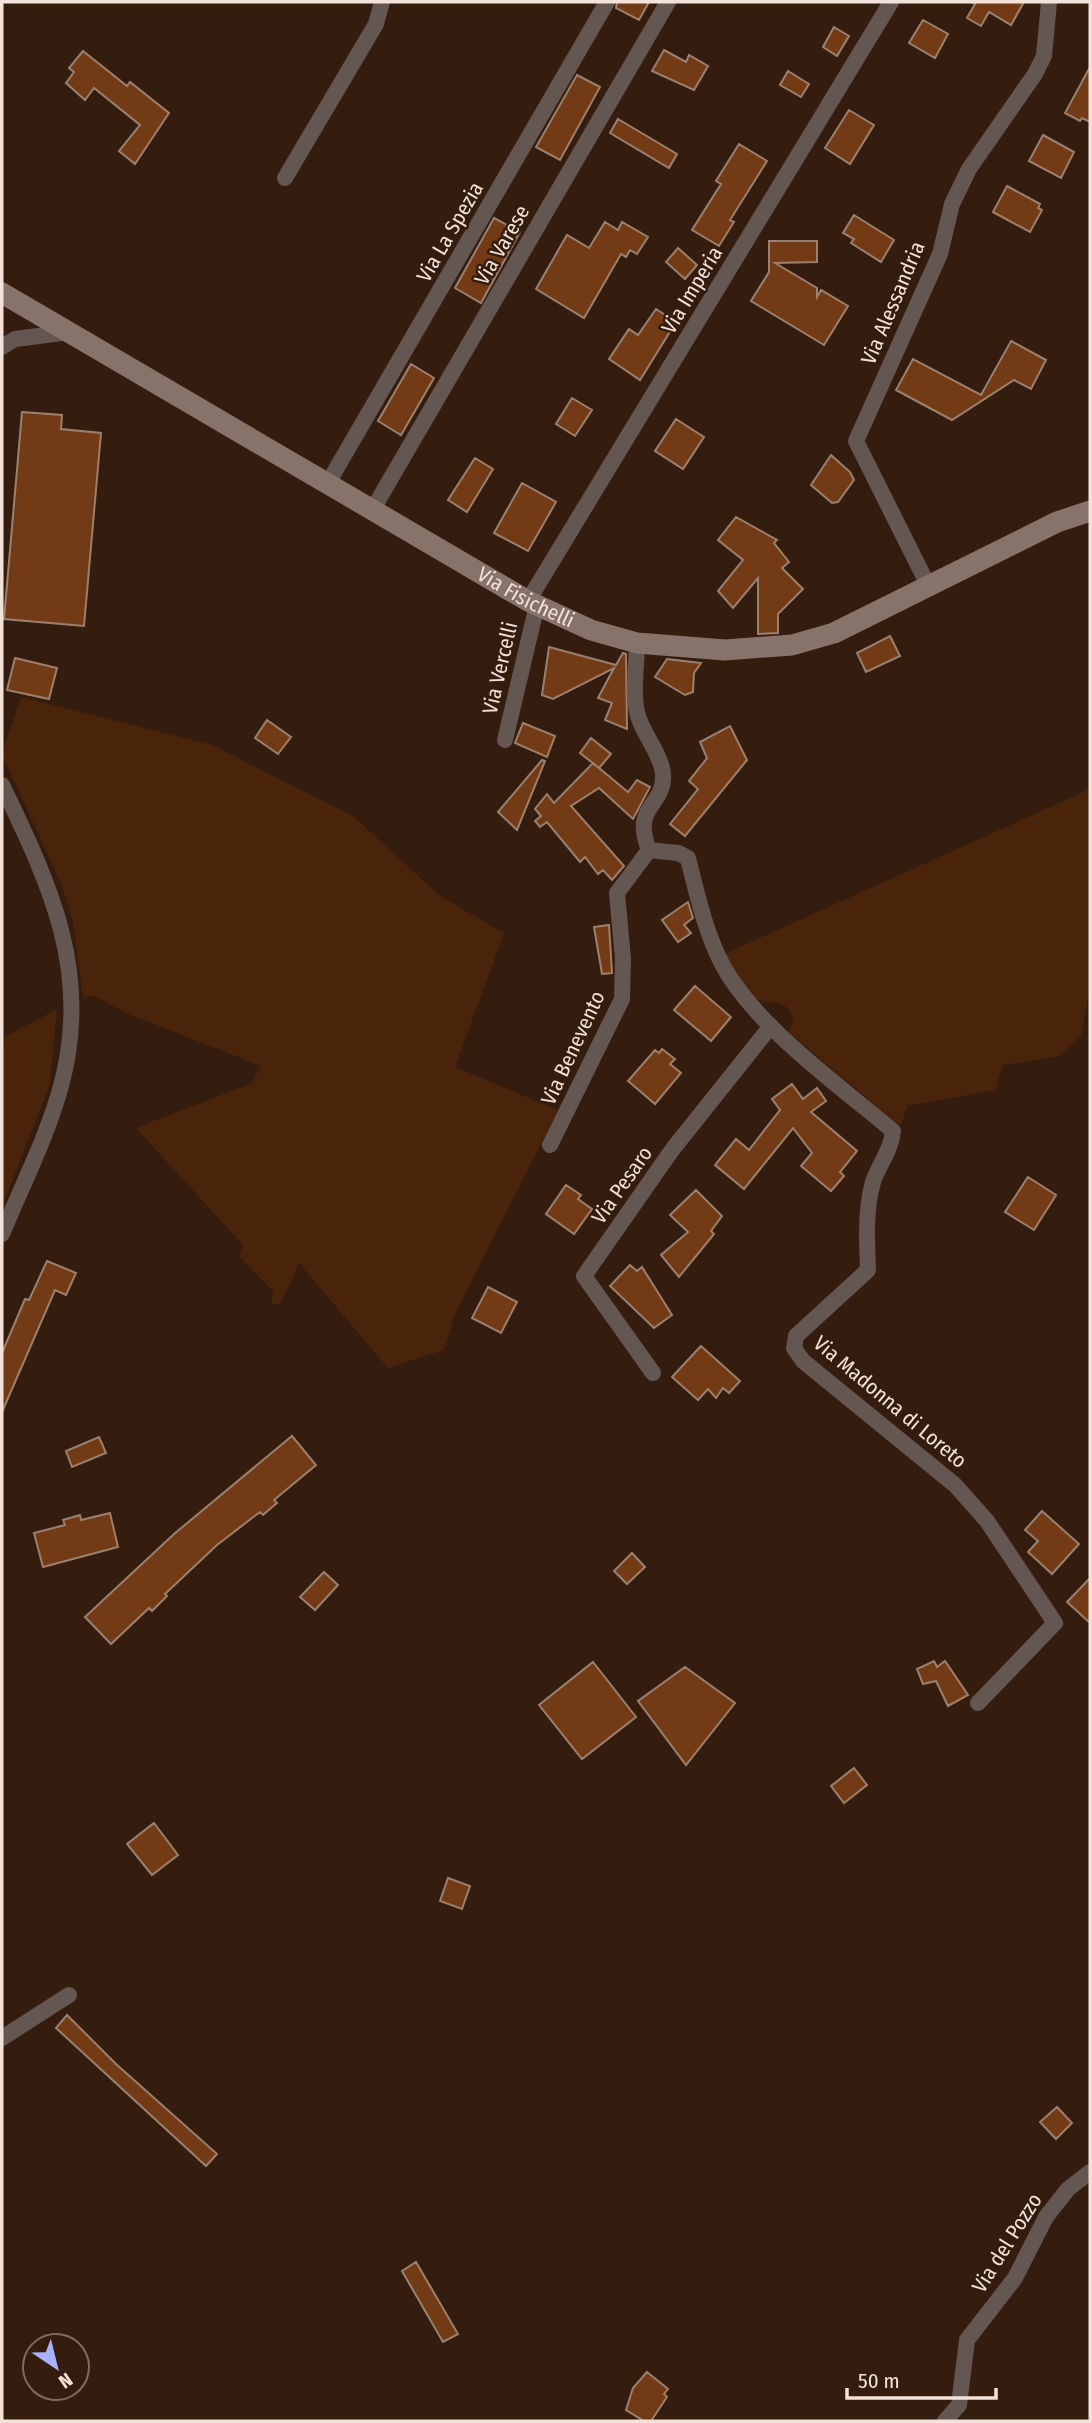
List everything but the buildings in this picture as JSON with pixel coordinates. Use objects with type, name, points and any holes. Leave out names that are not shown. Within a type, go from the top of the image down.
[{"type":"main road","name":"Via Fisichelli","points":[[2,293],[533,603],[591,630],[637,643],[725,650],[792,645],[834,633],[1057,522],[1090,511]]},
{"type":"street","points":[[285,178],[376,24],[382,2]]},
{"type":"street","name":"Via La Spezia","points":[[328,483],[607,2]]},
{"type":"street","name":"Via Varese","points":[[373,509],[668,2]]},
{"type":"street","name":"Via Imperia","points":[[533,603],[891,2]]},
{"type":"street","name":"Via Alessandria","points":[[928,585],[856,441],[940,254],[952,204],[969,169],[1035,74],[1044,56],[1049,2]]},
{"type":"street","points":[[2,347],[15,339],[71,331]]},
{"type":"street","name":"Via Vercelli","points":[[505,740],[533,603]]},
{"type":"street","points":[[637,643],[638,716],[664,771],[663,784],[643,819],[643,834],[649,850]]},
{"type":"street","points":[[2,785],[35,854],[61,922],[72,1014],[61,1085],[2,1234]]},
{"type":"street","name":"Via Madonna di Loreto","points":[[649,850],[678,853],[688,858],[714,948],[724,968],[771,1026],[893,1131],[892,1146],[874,1182],[867,1225],[868,1270],[796,1336],[794,1348],[803,1361],[955,1485],[987,1521],[1055,1623],[978,1703]]},
{"type":"street","name":"Via Benevento","points":[[550,1145],[622,999],[623,959],[617,893],[649,850]]},
{"type":"street","name":"Via Pesaro","points":[[653,1373],[584,1276],[672,1150],[771,1026]]},
{"type":"street","points":[[2,2038],[69,1995]]},
{"type":"street","name":"Via del Pozzo","points":[[945,2421],[959,2405],[967,2340],[1015,2278],[1055,2205],[1068,2189],[1090,2172]]},
{"type":"shaded area","points":[[21,697],[212,745],[353,816],[440,896],[504,933],[455,1067],[558,1110],[455,1314],[444,1350],[388,1368],[299,1263],[281,1303],[271,1305],[273,1291],[239,1256],[243,1245],[136,1128],[252,1083],[261,1066],[126,1013],[94,995],[83,998],[73,922],[61,884],[2,754]]},
{"type":"shaded area","points":[[1090,789],[1090,988],[1081,1036],[1059,1056],[1003,1065],[995,1090],[908,1106],[900,1126],[788,1032],[793,1021],[787,1008],[778,1003],[753,998],[722,955]]},
{"type":"shaded area","points":[[57,1009],[50,1084],[2,1207],[2,1053],[5,1037]]}]
